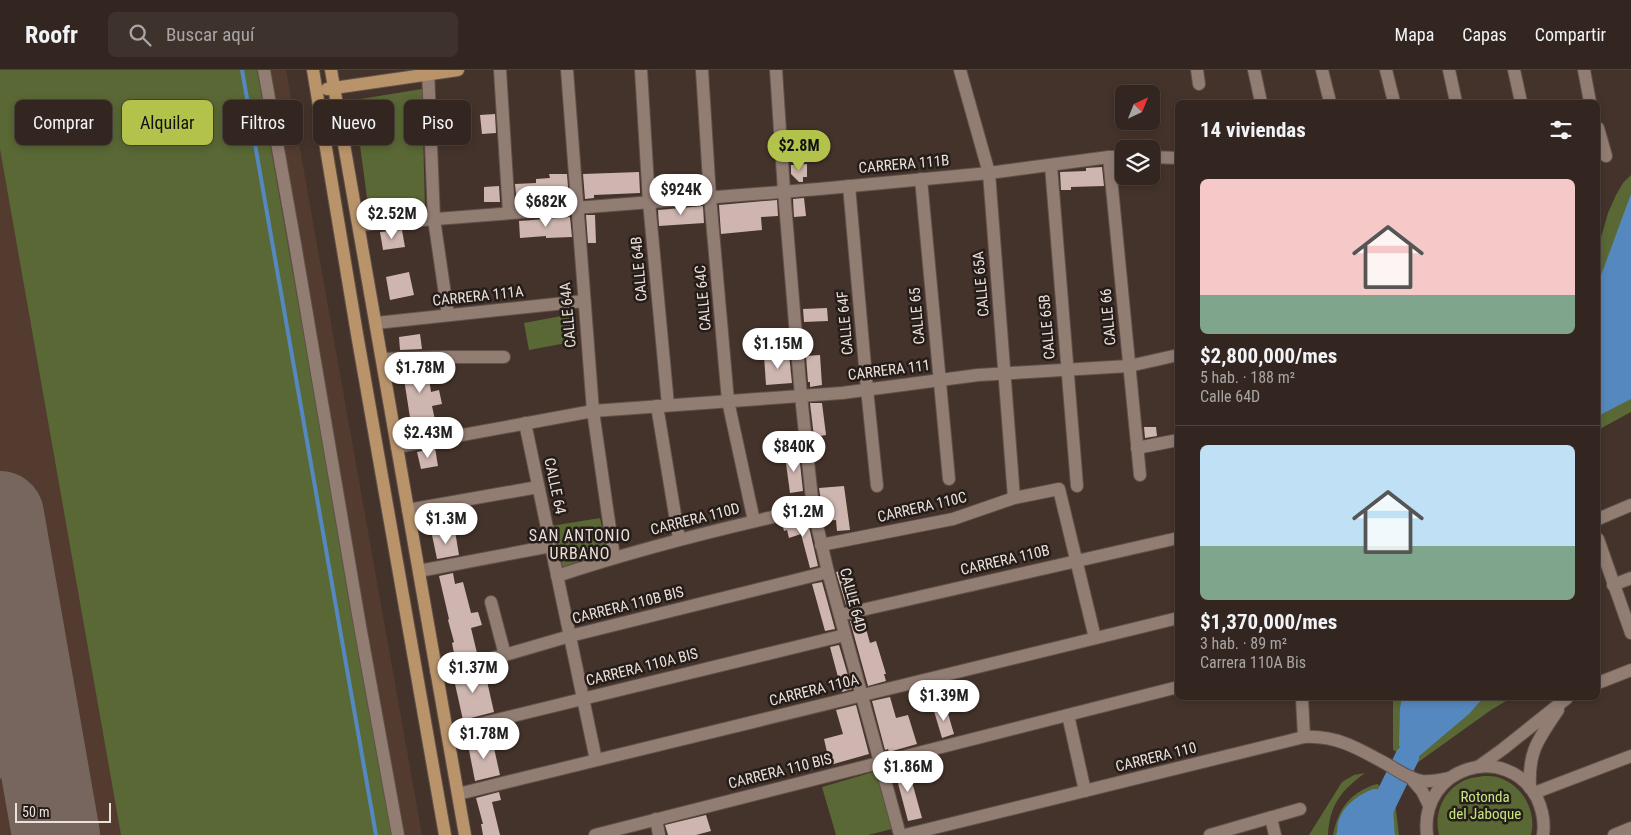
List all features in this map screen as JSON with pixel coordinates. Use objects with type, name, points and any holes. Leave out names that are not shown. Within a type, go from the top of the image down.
[{"type":"main road","points":[[313,70],[357,334],[445,835]]},
{"type":"main road","points":[[331,70],[465,835]]},
{"type":"main road","points":[[317,90],[429,72],[458,70]]},
{"type":"street","points":[[264,70],[398,835]]},
{"type":"street","points":[[500,70],[509,213]]},
{"type":"street","name":"CALLE 64A","points":[[567,70],[593,411],[614,557]]},
{"type":"street","name":"CALLE 64B","points":[[642,70],[663,406],[679,539]]},
{"type":"street","name":"CALLE 64C","points":[[702,70],[710,197],[728,401],[754,521]]},
{"type":"street","name":"CALLE 64D","points":[[776,70],[801,396],[813,508],[828,572],[900,835]]},
{"type":"street","name":"CALLE 65A","points":[[960,70],[989,172],[1014,498]]},
{"type":"street","points":[[1197,70],[1199,84]]},
{"type":"street","points":[[1254,70],[1261,100]]},
{"type":"street","points":[[1322,70],[1330,100]]},
{"type":"street","points":[[1386,70],[1394,100]]},
{"type":"street","points":[[1448,70],[1456,100]]},
{"type":"street","points":[[1514,70],[1521,100]]},
{"type":"street","points":[[1584,70],[1587,100]]},
{"type":"street","points":[[429,72],[434,219],[448,315]]},
{"type":"street","points":[[1600,135],[1606,156]]},
{"type":"street","name":"CALLE 66","points":[[1109,157],[1140,474]]},
{"type":"street","name":"CARRERA 111B","points":[[359,225],[849,186],[1051,166],[1115,157]]},
{"type":"street","points":[[1160,157],[1175,158]]},
{"type":"street","name":"CALLE 65B","points":[[1051,166],[1077,486]]},
{"type":"street","name":"CALLE 65","points":[[921,179],[948,479]]},
{"type":"street","name":"CALLE 64F","points":[[849,186],[877,486]]},
{"type":"street","name":"CARRERA 111A","points":[[376,323],[584,301]]},
{"type":"street","name":"CARRERA 111","points":[[397,447],[593,411],[867,390],[1005,373],[1130,366],[1175,356]]},
{"type":"street","points":[[382,359],[504,357]]},
{"type":"street","name":"CALLE 64","points":[[525,423],[596,760]]},
{"type":"street","points":[[1138,448],[1175,441]]},
{"type":"street","points":[[408,510],[538,488]]},
{"type":"street","name":"CARRERA 110C","points":[[821,545],[953,519],[1014,498],[1059,489],[1076,561]]},
{"type":"street","points":[[1600,518],[1631,505]]},
{"type":"street","name":"CARRERA 110D","points":[[557,576],[614,557],[679,539],[813,508]]},
{"type":"street","name":"CARRERA 110B","points":[[840,615],[1175,539]]},
{"type":"street","points":[[1600,545],[1631,633]]},
{"type":"street","points":[[419,571],[551,546]]},
{"type":"street","points":[[1076,561],[1095,638]]},
{"type":"street","name":"CARRERA 110B BIS","points":[[436,671],[828,572]]},
{"type":"street","points":[[1613,585],[1631,578]]},
{"type":"street","points":[[491,602],[505,655]]},
{"type":"street","name":"CARRERA 110A","points":[[458,794],[1175,619]]},
{"type":"street","name":"CARRERA 110A BIS","points":[[447,732],[845,635]]},
{"type":"street","points":[[1600,682],[1631,670]]},
{"type":"street","name":"CARRERA 110 BIS","points":[[595,835],[1175,689]]},
{"type":"street","points":[[1302,700],[1304,737]]},
{"type":"street","points":[[1478,766],[1503,749],[1564,700]]},
{"type":"street","points":[[1532,790],[1529,774],[1532,752],[1539,738],[1566,700]]},
{"type":"street","points":[[1068,715],[1085,791]]},
{"type":"street","name":"CARRERA 110","points":[[905,835],[1304,737],[1320,736],[1354,746],[1410,777],[1431,781],[1449,778]]},
{"type":"street","points":[[1532,790],[1631,756]]},
{"type":"street","points":[[1427,835],[1426,822],[1429,804],[1437,790],[1449,778],[1463,770],[1478,766],[1493,767],[1507,771],[1520,778],[1532,790],[1544,818],[1543,835]]},
{"type":"street","name":"CARRERA 110","points":[[1410,777],[1422,791],[1429,804]]},
{"type":"street","points":[[1212,835],[1300,809]]},
{"type":"street","points":[[1271,818],[1275,835]]},
{"type":"street","points":[[656,820],[659,835]]},
{"type":"street","points":[[1614,835],[1631,828]]},
{"type":"shaded area","points":[[0,70],[286,70],[291,100],[223,100],[223,145],[299,145],[422,835],[0,835]]},
{"type":"green space","points":[[0,70],[257,70],[262,100],[223,100],[223,145],[270,145],[392,835],[121,835],[0,149]]},
{"type":"green space","points":[[422,89],[422,100],[404,100],[404,145],[423,145],[425,211],[369,213],[360,145],[394,145],[394,100],[354,100]]},
{"type":"green space","points":[[1631,175],[1631,412],[1600,429],[1600,241],[1608,213],[1623,183]]},
{"type":"green space","points":[[572,314],[577,341],[529,350],[524,323]]},
{"type":"green space","points":[[600,518],[608,555],[560,569],[551,526]]},
{"type":"green space","points":[[1393,700],[1508,700],[1417,763],[1393,750]]},
{"type":"green space","points":[[880,770],[896,828],[868,835],[836,835],[822,787]]},
{"type":"green space","points":[[1365,773],[1349,786],[1338,799],[1331,815],[1328,835],[1309,835],[1342,782],[1354,775]]},
{"type":"green space","name":"Rotonda del Jaboque","points":[[1484,776],[1500,778],[1521,793],[1530,809],[1532,818],[1531,835],[1439,835],[1439,809],[1447,794],[1460,783],[1470,778]]},
{"type":"green space","points":[[1377,784],[1394,794],[1399,835],[1333,835],[1338,817],[1347,803],[1359,792]]},
{"type":"water","points":[[1631,194],[1631,399],[1600,415],[1600,278]]},
{"type":"water","points":[[1402,700],[1481,700],[1469,714],[1418,757],[1399,746]]},
{"type":"water","points":[[1373,789],[1381,790],[1390,799],[1395,835],[1336,835],[1340,817],[1347,806],[1362,794]]},
{"type":"building","points":[[495,114],[496,133],[482,134],[480,115]]},
{"type":"building","points":[[807,164],[807,177],[803,177],[803,182],[799,182],[791,174],[791,165]]},
{"type":"building","points":[[1102,167],[1104,186],[1071,187],[1071,190],[1061,190],[1060,172],[1086,171],[1086,168]]},
{"type":"building","points":[[639,172],[640,193],[594,195],[594,198],[585,199],[583,174]]},
{"type":"building","points":[[549,174],[567,174],[569,200],[517,204],[515,184],[536,183],[536,179],[550,178]]},
{"type":"building","points":[[499,186],[500,202],[484,202],[484,187]]},
{"type":"building","points":[[804,198],[806,216],[794,217],[793,199]]},
{"type":"building","points":[[777,200],[778,216],[761,217],[762,230],[721,234],[719,205]]},
{"type":"building","points":[[703,206],[704,223],[659,226],[658,210]]},
{"type":"building","points":[[586,215],[595,215],[596,243],[588,243]]},
{"type":"building","points":[[570,217],[572,237],[520,238],[519,221]]},
{"type":"building","points":[[402,230],[405,247],[383,250],[380,232]]},
{"type":"building","points":[[409,272],[414,295],[390,300],[386,277]]},
{"type":"building","points":[[827,308],[828,321],[804,322],[803,309]]},
{"type":"building","points":[[420,334],[422,349],[400,350],[399,337]]},
{"type":"building","points":[[789,354],[792,383],[766,385],[764,356]]},
{"type":"building","points":[[820,355],[822,385],[810,387],[806,356]]},
{"type":"building","points":[[427,365],[431,392],[439,390],[442,404],[432,406],[435,420],[411,424],[402,366]]},
{"type":"building","points":[[810,403],[822,403],[826,435],[814,437]]},
{"type":"building","points":[[1144,427],[1156,427],[1157,436],[1145,438]]},
{"type":"building","points":[[435,448],[438,466],[421,469],[417,452]]},
{"type":"building","points":[[799,454],[803,491],[790,493],[785,456]]},
{"type":"building","points":[[844,486],[850,530],[837,531],[836,520],[824,521],[819,488]]},
{"type":"building","points":[[807,518],[818,566],[810,568],[801,534],[789,538],[787,530],[784,531],[782,523]]},
{"type":"building","points":[[455,531],[459,555],[437,559],[432,535]]},
{"type":"building","points":[[849,569],[859,602],[846,605],[836,572]]},
{"type":"building","points":[[453,573],[455,584],[463,582],[471,613],[478,612],[482,625],[471,628],[477,653],[455,658],[452,643],[454,642],[439,576]]},
{"type":"building","points":[[822,582],[835,629],[825,631],[812,584]]},
{"type":"building","points":[[863,618],[870,643],[876,641],[886,674],[884,674],[886,681],[868,686],[850,621]]},
{"type":"building","points":[[839,645],[852,689],[842,692],[830,647]]},
{"type":"building","points":[[484,668],[494,712],[463,720],[453,675]]},
{"type":"building","points":[[890,697],[896,718],[908,715],[917,744],[889,752],[888,749],[885,750],[872,701]]},
{"type":"building","points":[[856,705],[869,754],[830,765],[824,739],[843,734],[836,710]]},
{"type":"building","points":[[946,707],[954,734],[942,738],[934,711]]},
{"type":"building","points":[[492,739],[500,775],[475,781],[468,745]]},
{"type":"building","points":[[907,764],[922,818],[908,821],[894,768]]},
{"type":"building","points":[[499,792],[501,800],[492,802],[500,835],[483,835],[481,824],[483,824],[476,798]]},
{"type":"building","points":[[706,815],[711,831],[696,835],[668,835],[665,825]]},
{"type":"waterway","points":[[242,70],[376,835]]},
{"type":"waterway","points":[[1369,835],[1407,757]]},
{"type":"taxiway","points":[[0,761],[19,621]]},
{"type":"taxiway","points":[[0,737],[13,760],[45,835]]},
{"type":"runway","points":[[0,515],[56,835]]},
{"type":"district","name":"SAN ANTONIO URBANO","points":[[580,544]]}]
